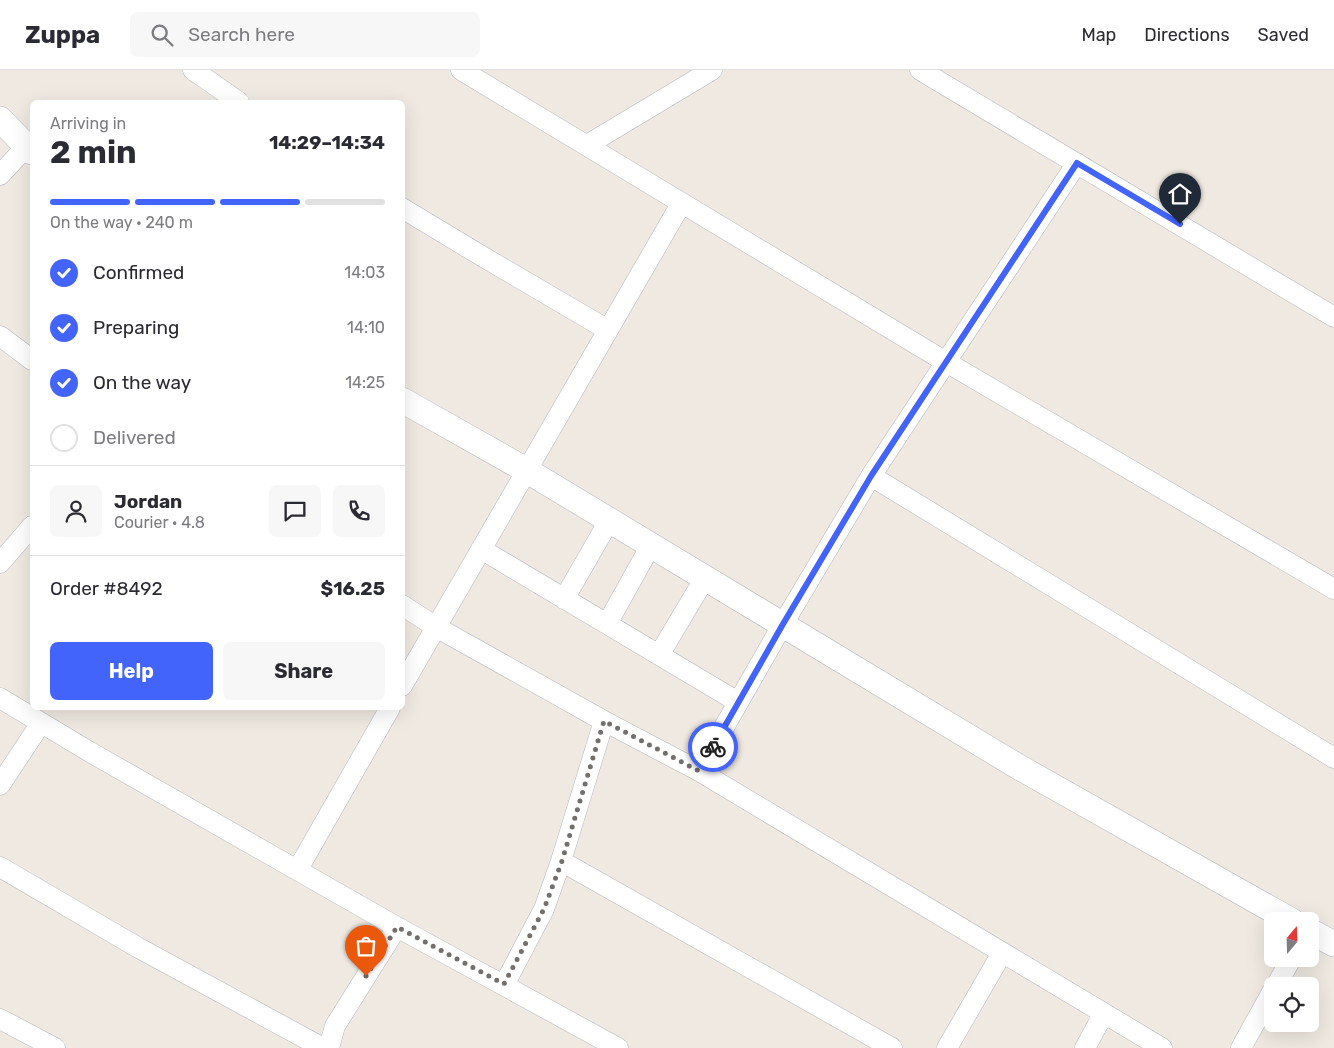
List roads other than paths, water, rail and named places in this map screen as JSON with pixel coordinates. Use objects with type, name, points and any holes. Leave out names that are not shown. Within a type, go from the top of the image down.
[{"type":"street","points":[[193,70],[236,100]]},
{"type":"street","points":[[461,70],[946,362],[1334,589]]},
{"type":"street","points":[[586,145],[712,70]]},
{"type":"street","points":[[920,70],[1334,316]]},
{"type":"street","points":[[0,119],[29,150],[0,175]]},
{"type":"street","points":[[699,771],[871,476],[1077,163]]},
{"type":"street","points":[[405,681],[682,204]]},
{"type":"street","points":[[405,210],[608,330]]},
{"type":"street","points":[[2,343],[30,359]]},
{"type":"street","points":[[405,402],[526,470],[1017,766],[1276,912]]},
{"type":"street","points":[[871,476],[1334,758]]},
{"type":"street","points":[[564,598],[609,521]]},
{"type":"street","points":[[0,564],[30,528]]},
{"type":"street","points":[[607,624],[650,545]]},
{"type":"street","points":[[481,549],[738,702]]},
{"type":"street","points":[[660,655],[705,578]]},
{"type":"street","points":[[405,607],[436,627],[604,721],[699,771],[1162,1048]]},
{"type":"street","points":[[0,698],[397,927],[618,1048]]},
{"type":"street","points":[[298,869],[389,710]]},
{"type":"street","points":[[504,984],[544,909],[562,861],[604,721]]},
{"type":"street","points":[[0,785],[41,723]]},
{"type":"street","points":[[562,861],[892,1048]]},
{"type":"street","points":[[0,867],[137,947],[323,1048]]},
{"type":"street","points":[[329,1048],[335,1026],[397,927]]},
{"type":"street","points":[[1319,936],[1334,944]]},
{"type":"street","points":[[947,1048],[1002,953]]},
{"type":"street","points":[[1241,1048],[1264,1006]]},
{"type":"street","points":[[1085,1048],[1104,1013]]},
{"type":"street","points":[[0,1019],[55,1048]]}]
